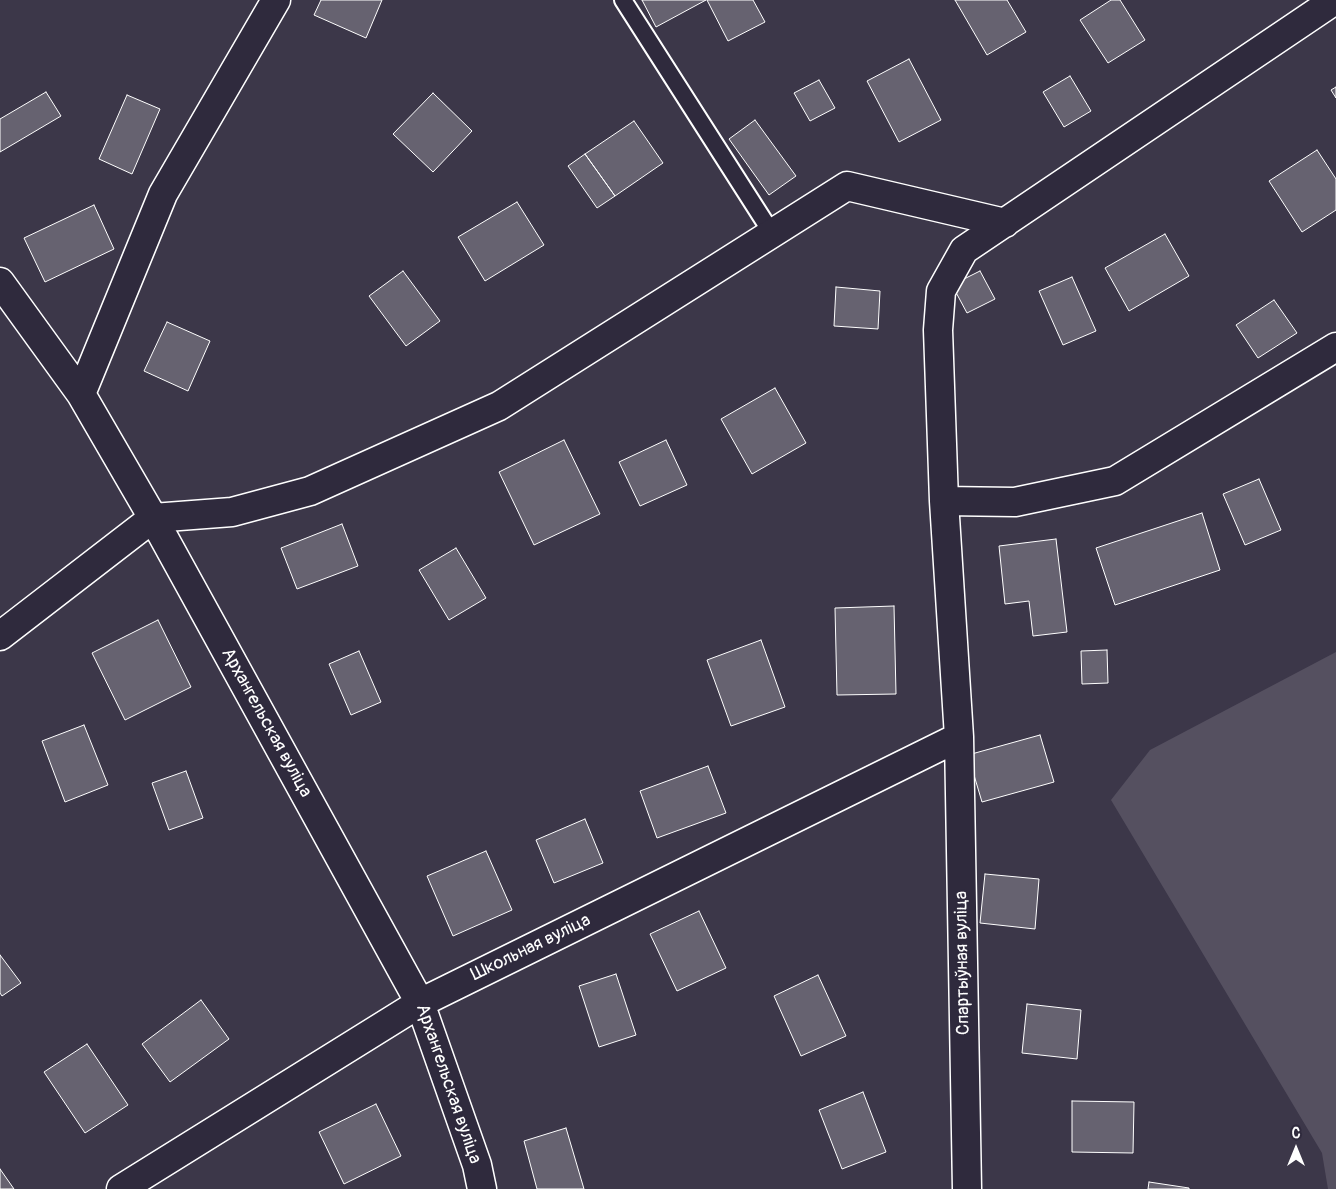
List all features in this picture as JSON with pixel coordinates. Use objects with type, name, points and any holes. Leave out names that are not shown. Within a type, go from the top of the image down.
[{"type":"street","points":[[81,394],[163,194],[276,0]]},
{"type":"street","name":"Спартыўная вуліца","points":[[966,1189],[958,737],[944,501],[938,330],[941,290],[964,250],[1336,0]]},
{"type":"street","points":[[0,636],[153,518],[232,512],[310,491],[499,406],[847,186],[1005,223]]},
{"type":"street","name":"Архангельская вуліца","points":[[0,282],[81,394],[153,518],[420,1003],[477,1165],[482,1189]]},
{"type":"street","points":[[944,501],[1015,502],[1115,481],[1336,347]]},
{"type":"street","name":"Школьная вуліца","points":[[121,1189],[420,1003],[958,737]]},
{"type":"lane","points":[[623,0],[768,227]]},
{"type":"shaded area","points":[[1336,652],[1336,1189],[1328,1189],[1322,1153],[1111,800],[1150,750]]},
{"type":"building","points":[[321,0],[382,0],[366,38],[314,15]]},
{"type":"building","points":[[642,0],[706,0],[656,27]]},
{"type":"building","points":[[707,0],[753,0],[765,22],[728,41]]},
{"type":"building","points":[[955,0],[1007,0],[1026,32],[987,55]]},
{"type":"building","points":[[1111,0],[1120,0],[1145,40],[1108,63],[1080,20]]},
{"type":"building","points":[[909,59],[941,120],[899,142],[867,81]]},
{"type":"building","points":[[1070,76],[1091,111],[1064,127],[1043,92]]},
{"type":"building","points":[[819,80],[835,108],[810,121],[794,93]]},
{"type":"building","points":[[1336,87],[1336,98],[1331,90]]},
{"type":"building","points":[[46,92],[61,116],[0,152],[0,119]]},
{"type":"building","points":[[433,93],[472,131],[433,172],[393,134]]},
{"type":"building","points":[[127,95],[160,109],[132,174],[99,159]]},
{"type":"building","points":[[755,120],[796,176],[769,195],[729,139]]},
{"type":"building","points":[[634,121],[663,163],[615,196],[585,154]]},
{"type":"building","points":[[1317,150],[1336,179],[1336,210],[1302,232],[1269,181]]},
{"type":"building","points":[[585,154],[615,196],[597,208],[568,166]]},
{"type":"building","points":[[517,202],[544,245],[485,281],[458,237]]},
{"type":"building","points":[[94,205],[114,249],[45,282],[24,238]]},
{"type":"building","points":[[1165,234],[1189,276],[1129,311],[1105,268]]},
{"type":"building","points":[[403,271],[440,321],[406,346],[369,296]]},
{"type":"building","points":[[980,271],[995,299],[967,313],[952,285]]},
{"type":"building","points":[[1072,277],[1096,331],[1063,345],[1039,291]]},
{"type":"building","points":[[836,287],[880,291],[878,329],[834,326]]},
{"type":"building","points":[[1274,300],[1297,333],[1258,358],[1236,325]]},
{"type":"building","points":[[167,322],[210,341],[188,391],[144,371]]},
{"type":"building","points":[[775,388],[806,443],[752,474],[721,419]]},
{"type":"building","points":[[564,440],[600,514],[534,545],[499,472]]},
{"type":"building","points":[[666,440],[687,485],[640,506],[619,462]]},
{"type":"building","points":[[1259,479],[1281,530],[1245,545],[1223,494]]},
{"type":"building","points":[[1202,513],[1220,570],[1115,605],[1096,548]]},
{"type":"building","points":[[342,524],[358,566],[297,589],[281,548]]},
{"type":"building","points":[[1056,539],[1067,632],[1033,636],[1029,601],[1005,604],[999,546]]},
{"type":"building","points":[[456,548],[486,598],[449,620],[419,570]]},
{"type":"building","points":[[894,606],[896,694],[837,695],[835,608]]},
{"type":"building","points":[[158,620],[191,687],[125,720],[92,653]]},
{"type":"building","points":[[761,640],[785,707],[731,726],[707,660]]},
{"type":"building","points":[[1107,650],[1108,683],[1082,684],[1081,651]]},
{"type":"building","points":[[359,651],[381,702],[351,715],[329,664]]},
{"type":"building","points":[[84,725],[108,785],[65,802],[42,741]]},
{"type":"building","points":[[1040,735],[1054,782],[982,802],[968,755]]},
{"type":"building","points":[[708,766],[726,813],[657,838],[640,791]]},
{"type":"building","points":[[186,771],[203,818],[169,830],[152,783]]},
{"type":"building","points":[[585,819],[603,863],[554,883],[536,840]]},
{"type":"building","points":[[486,851],[512,910],[453,936],[427,876]]},
{"type":"building","points":[[985,874],[1039,879],[1035,929],[980,923]]},
{"type":"building","points":[[699,911],[726,968],[677,991],[650,934]]},
{"type":"building","points":[[0,955],[21,983],[2,996],[0,993]]},
{"type":"building","points":[[616,974],[636,1035],[599,1047],[579,986]]},
{"type":"building","points":[[818,975],[846,1036],[801,1056],[774,996]]},
{"type":"building","points":[[201,1000],[229,1039],[170,1082],[142,1044]]},
{"type":"building","points":[[1027,1004],[1081,1010],[1077,1059],[1022,1053]]},
{"type":"building","points":[[87,1044],[128,1105],[85,1133],[44,1072]]},
{"type":"building","points":[[863,1092],[886,1152],[842,1169],[819,1110]]},
{"type":"building","points":[[1072,1101],[1134,1102],[1133,1153],[1072,1152]]},
{"type":"building","points":[[376,1104],[401,1156],[344,1184],[319,1132]]},
{"type":"building","points":[[566,1128],[584,1189],[537,1189],[524,1141]]},
{"type":"building","points":[[0,1169],[14,1189],[0,1189]]},
{"type":"building","points":[[1149,1182],[1189,1188],[1189,1189],[1148,1189]]}]
